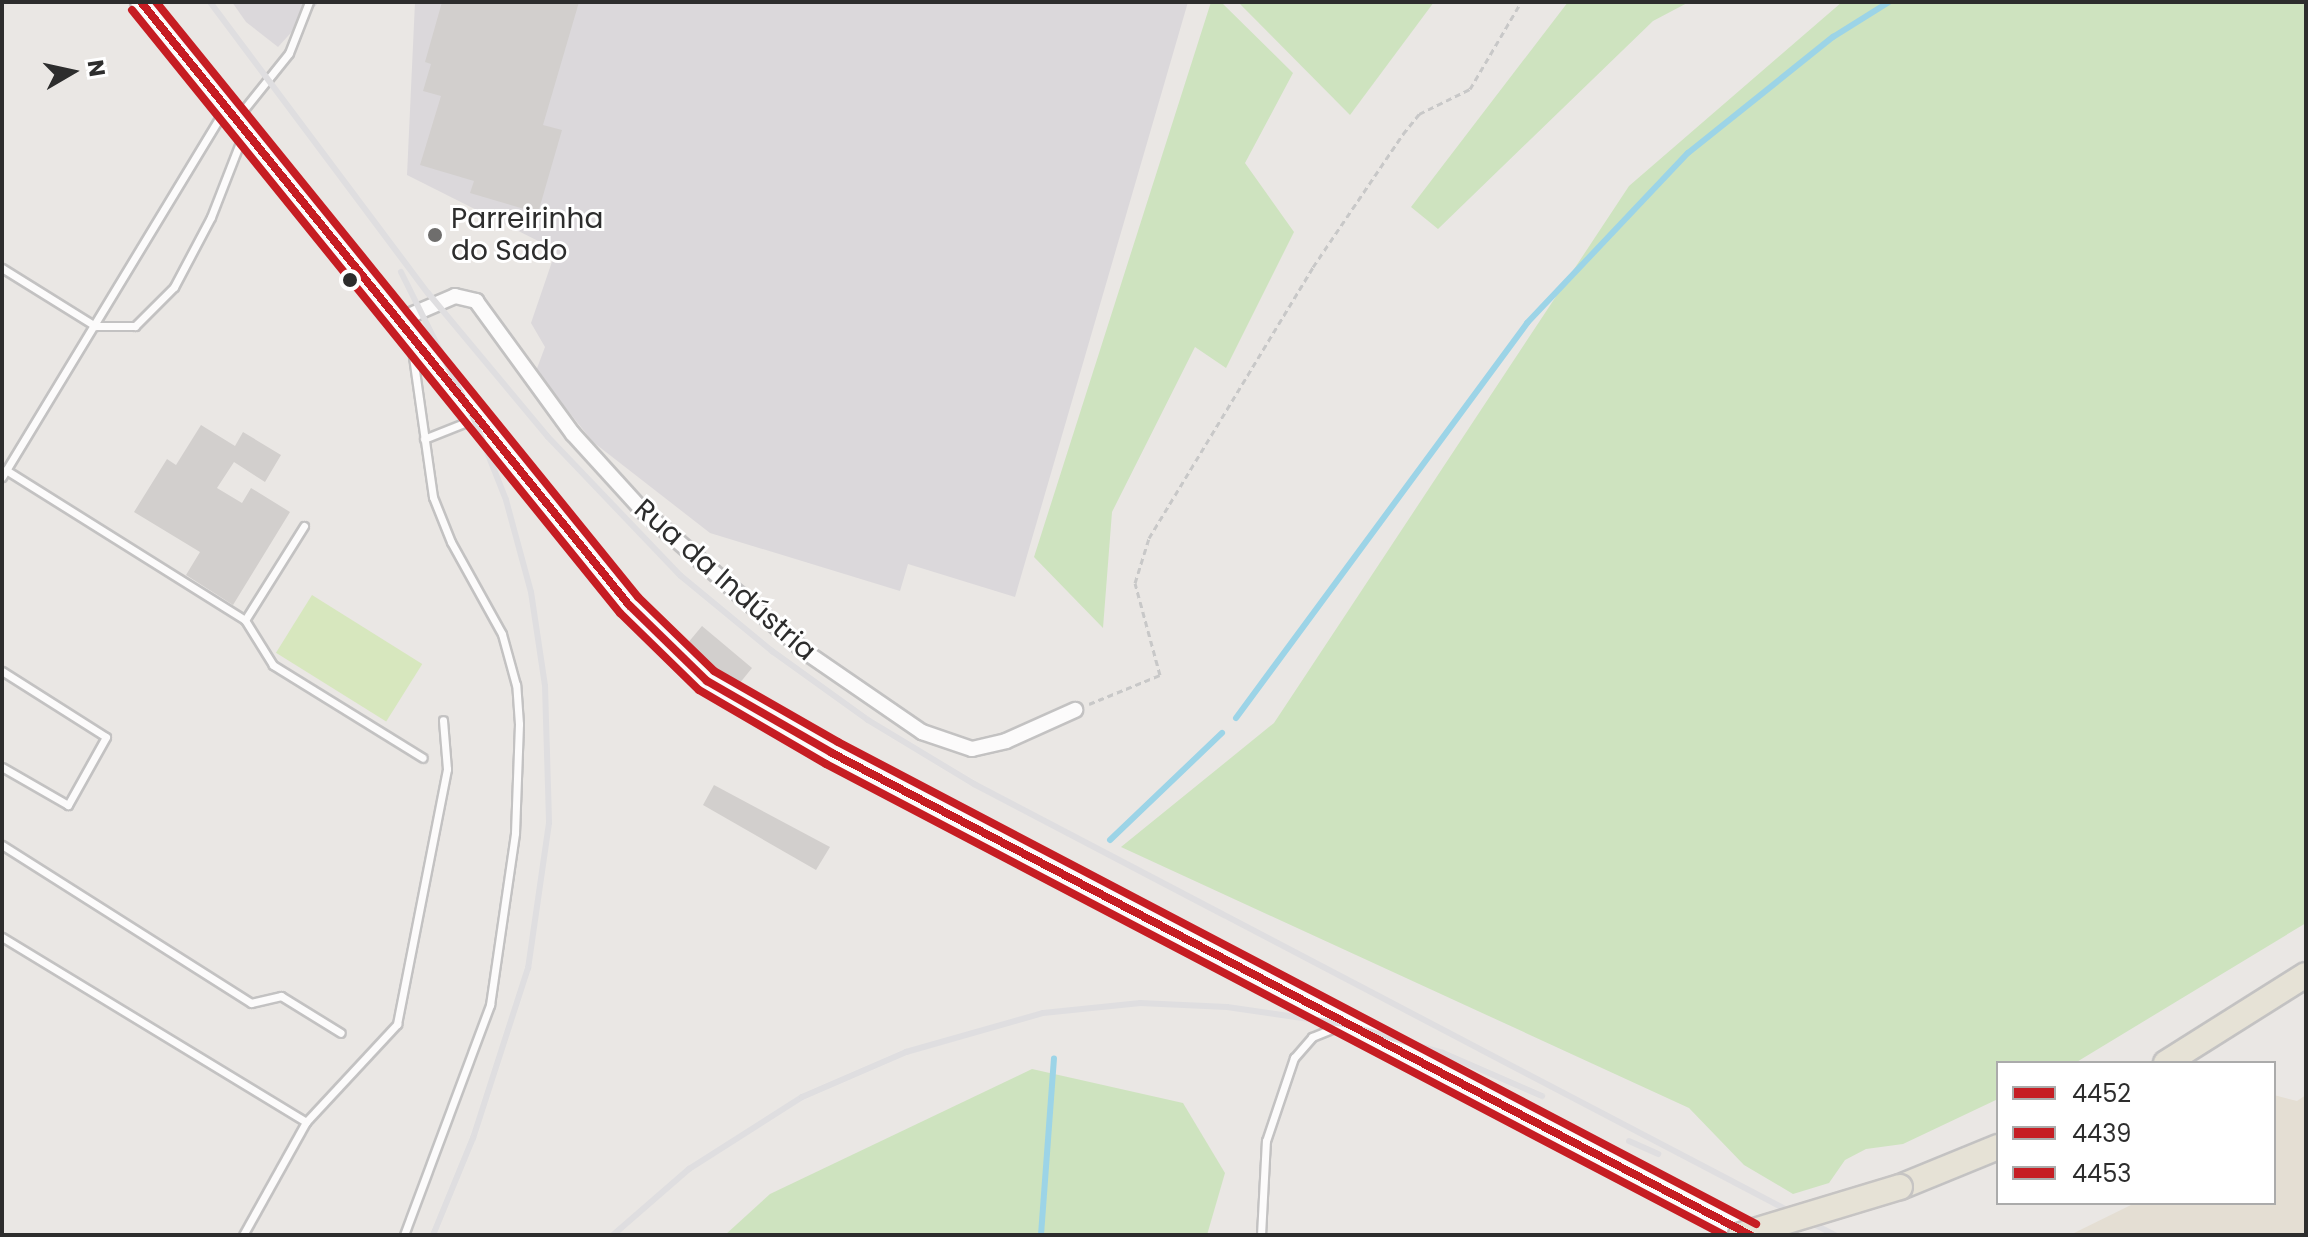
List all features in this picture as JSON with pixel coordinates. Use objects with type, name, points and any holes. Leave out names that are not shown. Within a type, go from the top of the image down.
[{"type":"main road","points":[[2169,1061],[2306,975]]},
{"type":"main road","points":[[1741,1235],[1900,1187],[1996,1148]]},
{"type":"street","points":[[141,2],[234,123],[474,419],[629,605],[688,665],[726,694],[1344,1024],[1750,1235]]},
{"type":"street","name":"Rua da Indústria","points":[[397,321],[455,296],[476,301],[573,434],[653,521],[807,653],[922,732],[972,749],[1006,741],[1075,710]]},
{"type":"lane","points":[[309,2],[289,53],[234,123],[95,326],[4,474],[245,620],[273,665],[423,758]]},
{"type":"lane","points":[[2,268],[95,326],[135,326],[174,287],[211,217],[234,123]]},
{"type":"lane","points":[[404,1235],[490,1005],[515,833],[519,739],[516,685],[507,650],[437,511],[410,338]]},
{"type":"lane","points":[[424,439],[474,419]]},
{"type":"lane","points":[[245,620],[304,526]]},
{"type":"lane","points":[[2,671],[106,737],[68,805],[2,767]]},
{"type":"lane","points":[[243,1235],[306,1122],[397,1024],[447,769],[443,720]]},
{"type":"lane","points":[[2,845],[251,1003],[281,996],[341,1033]]},
{"type":"lane","points":[[2,937],[306,1122]]},
{"type":"lane","points":[[1261,1235],[1266,1141],[1294,1058],[1312,1037],[1344,1024]]},
{"type":"path","points":[[1075,710],[1160,675],[1135,583],[1149,538],[1313,267],[1403,134],[1419,114],[1470,89],[1521,2]]},
{"type":"shaded area","points":[[232,2],[319,2],[278,47],[246,22]]},
{"type":"shaded area","points":[[415,2],[1188,2],[1015,597],[908,564],[900,591],[710,533],[593,442],[536,371],[545,347],[531,323],[556,250],[407,175]]},
{"type":"shaded area","points":[[2306,1095],[2306,1235],[2070,1235],[2131,1205],[2276,1205],[2276,1096],[2297,1101]]},
{"type":"green space","points":[[1211,2],[1221,2],[1293,73],[1245,163],[1294,232],[1226,368],[1195,347],[1112,512],[1103,628],[1034,557]]},
{"type":"green space","points":[[1238,2],[1434,2],[1350,115]]},
{"type":"green space","points":[[1568,2],[1689,2],[1653,21],[1438,229],[1411,207]]},
{"type":"green space","points":[[1842,2],[2306,2],[2306,923],[2078,1061],[1996,1061],[1996,1100],[1903,1144],[1866,1149],[1845,1160],[1829,1183],[1793,1194],[1744,1165],[1689,1108],[1121,847],[1274,723],[1629,186]]},
{"type":"green space","points":[[312,595],[422,664],[386,722],[276,653]]},
{"type":"green space","points":[[1032,1069],[1183,1103],[1225,1173],[1207,1235],[725,1235],[770,1194]]},
{"type":"building","points":[[442,2],[579,2],[543,125],[562,130],[538,213],[470,193],[474,181],[420,165],[441,96],[423,91],[431,64],[425,62]]},
{"type":"building","points":[[201,425],[235,446],[243,432],[281,455],[265,482],[234,462],[217,488],[242,503],[251,488],[290,512],[233,605],[186,575],[200,552],[134,512],[167,459],[176,465]]},
{"type":"building","points":[[702,626],[752,668],[739,684],[715,671],[687,644]]},
{"type":"building","points":[[714,785],[830,847],[816,870],[703,805]]},
{"type":"waterway","points":[[1236,718],[1527,323],[1688,153],[1833,37],[1889,2]]},
{"type":"waterway","points":[[1110,840],[1222,733]]},
{"type":"waterway","points":[[1041,1235],[1054,1058]]},
{"type":"railway","points":[[210,2],[428,293],[548,437],[681,576],[772,651],[868,720],[974,784],[1835,1235]]},
{"type":"railway","points":[[401,272],[474,419],[506,500],[531,592],[545,686],[549,823],[528,968],[473,1138],[433,1235]]},
{"type":"railway","points":[[613,1235],[689,1169],[802,1097],[906,1052],[1043,1013],[1140,1003],[1227,1007],[1344,1024],[1443,1053],[1542,1096]]},
{"type":"railway","points":[[1629,1141],[1658,1154]]},
{"type":"transit line","name":"4452","points":[[141,2],[629,605],[707,681],[832,753],[1750,1235]]},
{"type":"transit line","name":"4453","points":[[156,2],[638,597],[714,671],[838,742],[1756,1224]]},
{"type":"transit line","name":"4439","points":[[132,10],[620,613],[699,690],[826,764],[1724,1235]]},
{"type":"place","name":"Parreirinha do Sado","points":[[435,235]]}]
